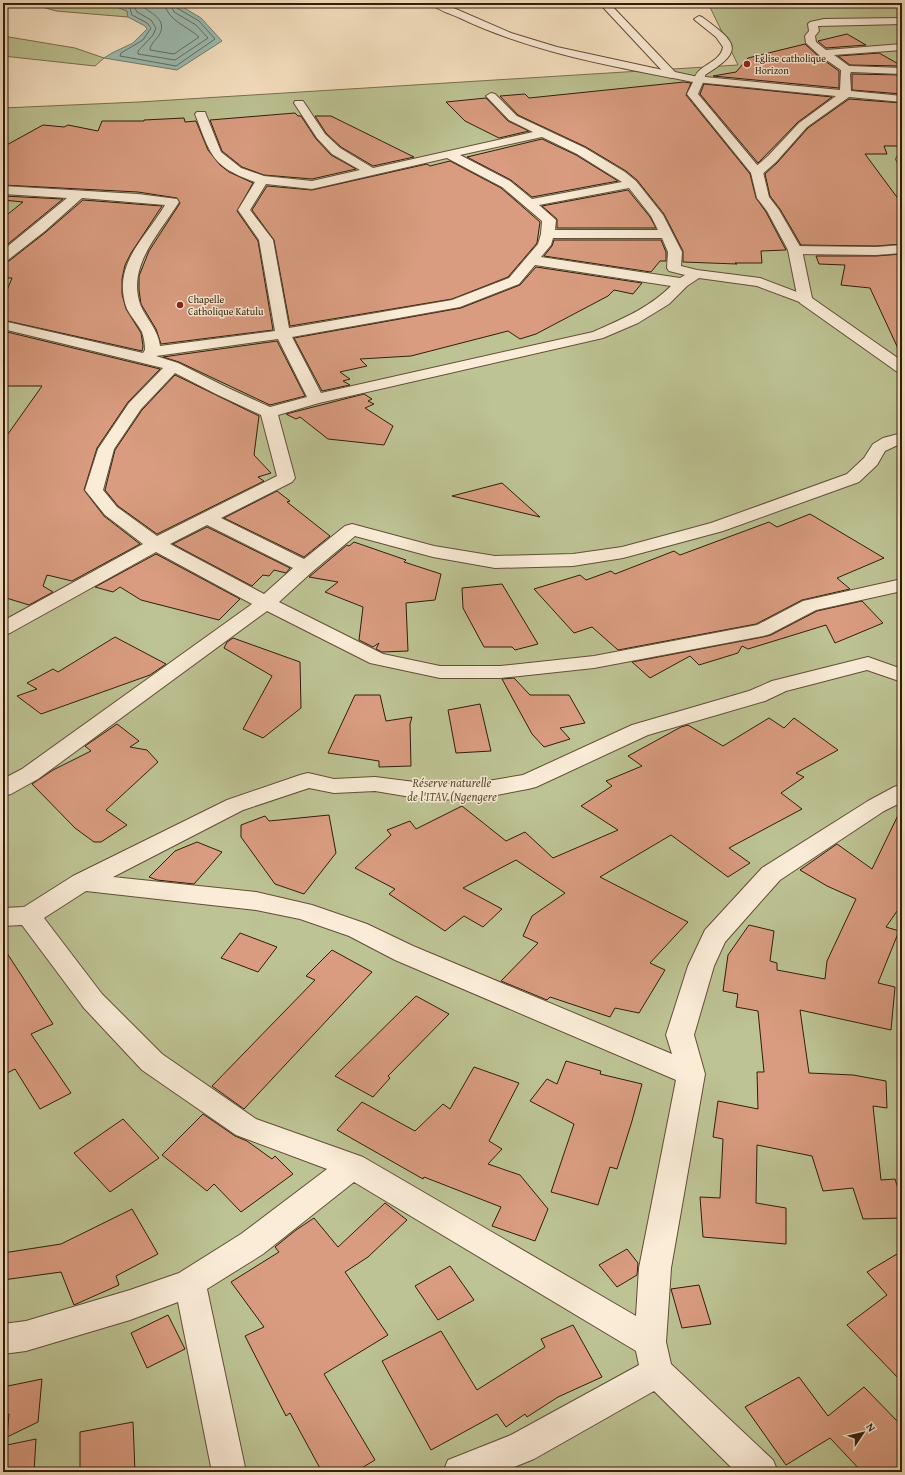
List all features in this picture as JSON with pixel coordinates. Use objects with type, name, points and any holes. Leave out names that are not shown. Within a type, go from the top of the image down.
[{"type":"street","points":[[435,3],[486,26],[526,40],[605,62],[699,80],[902,99]]},
{"type":"street","points":[[604,3],[672,75]]},
{"type":"street","points":[[700,19],[724,39],[728,46],[728,52],[725,58],[700,74],[699,80],[692,94],[757,172],[763,198],[773,210],[795,250],[805,300]]},
{"type":"street","points":[[901,23],[824,22],[812,24],[814,31],[810,36],[812,43],[823,53],[846,69],[902,71]]},
{"type":"street","points":[[823,53],[902,47]]},
{"type":"street","points":[[688,69],[699,80]]},
{"type":"street","points":[[846,69],[846,94]]},
{"type":"street","points":[[757,172],[772,159],[803,125],[846,94]]},
{"type":"street","points":[[491,96],[513,118],[581,151],[621,175],[632,184],[657,215],[675,252],[674,268],[697,274],[760,282],[805,300],[902,368]]},
{"type":"street","points":[[299,103],[321,136],[336,151],[370,171]]},
{"type":"street","points":[[201,114],[216,152],[225,162],[238,171],[262,180],[312,185],[543,133]]},
{"type":"street","points":[[150,354],[283,334],[454,304],[514,281],[544,245],[548,234],[549,220],[506,184],[448,154]]},
{"type":"street","points":[[262,180],[244,210],[266,240],[283,334],[316,399]]},
{"type":"street","points":[[530,203],[632,184]]},
{"type":"street","points":[[3,190],[138,198],[173,202],[162,220],[137,254],[130,278],[130,295],[135,310],[148,330],[152,341],[150,354]]},
{"type":"street","points":[[3,257],[40,228],[78,194]]},
{"type":"street","points":[[548,234],[665,234]]},
{"type":"street","points":[[795,250],[902,249]]},
{"type":"street","points":[[532,260],[615,274],[682,283]]},
{"type":"street","points":[[3,326],[150,354],[222,391],[269,412],[316,399],[598,335],[633,320],[664,301],[682,283],[697,274]]},
{"type":"street","points":[[173,366],[135,406],[106,449],[94,490],[111,511],[156,544],[266,603],[377,659],[440,672],[500,672],[594,662],[763,630],[810,604],[902,585]]},
{"type":"street","points":[[3,629],[156,544],[286,478],[269,412]]},
{"type":"street","points":[[3,788],[30,774],[266,603],[306,567],[352,530],[433,551],[495,562],[573,560],[623,552],[717,527],[853,478],[871,461],[879,448],[889,442],[902,438]]},
{"type":"street","points":[[207,518],[306,567]]},
{"type":"street","points":[[761,1472],[653,1357],[353,1166],[246,1127],[152,1062],[93,1001],[16,917],[235,805],[308,780],[334,786],[375,784],[423,791],[470,792],[528,782],[640,730],[757,696],[779,686],[868,663],[902,676]]},
{"type":"street","points":[[653,1357],[655,1268],[691,1074],[680,1035],[701,966],[714,937],[771,874],[876,806],[902,792]]},
{"type":"street","points":[[82,882],[256,901],[303,911],[358,930],[404,953],[691,1074]]},
{"type":"street","points":[[3,1339],[26,1336],[123,1307],[190,1283],[252,1244],[353,1166]]},
{"type":"street","points":[[190,1283],[229,1472]]},
{"type":"street","points":[[460,1472],[522,1447],[653,1357]]},
{"type":"green space","points":[[29,3],[107,3],[127,11],[128,17],[56,11]]},
{"type":"green space","name":"Réserve naturelle de l'ITAV (Ngengere","points":[[708,3],[902,3],[902,1472],[3,1472],[3,108],[139,102],[738,65]]},
{"type":"green space","points":[[3,36],[75,48],[104,58],[95,66],[3,56]]},
{"type":"water","points":[[107,3],[176,3],[201,18],[222,41],[177,70],[104,58],[133,43],[147,29],[145,26],[128,17],[127,11]]},
{"type":"building","points":[[847,34],[866,45],[826,48],[818,41]]},
{"type":"building","points":[[805,44],[818,56],[839,71],[839,88],[713,76],[736,72],[748,58]]},
{"type":"building","points":[[879,53],[902,66],[850,65],[838,56]]},
{"type":"building","points":[[852,74],[902,75],[902,94],[852,90]]},
{"type":"building","points":[[684,82],[691,83],[686,95],[750,174],[756,198],[766,212],[786,250],[761,251],[762,263],[735,263],[737,264],[683,262],[683,251],[664,214],[637,180],[626,171],[586,147],[518,115],[500,96],[525,94],[529,98]]},
{"type":"building","points":[[704,84],[832,97],[798,122],[758,163],[700,94]]},
{"type":"building","points":[[486,98],[508,121],[529,131],[499,138],[465,121],[446,102]]},
{"type":"building","points":[[849,99],[902,103],[902,146],[884,146],[887,154],[865,154],[902,204],[902,244],[876,246],[801,245],[780,209],[770,196],[765,174],[777,163],[808,128]]},
{"type":"building","points":[[295,113],[298,116],[301,116],[316,139],[331,155],[356,169],[312,179],[264,175],[242,167],[222,151],[210,120]]},
{"type":"building","points":[[315,116],[331,116],[414,157],[373,166],[341,147],[326,133]]},
{"type":"building","points":[[184,118],[185,122],[196,121],[208,150],[220,165],[229,172],[253,183],[237,211],[258,241],[273,330],[161,344],[156,329],[141,304],[139,276],[149,251],[180,203],[177,198],[138,192],[3,185],[3,147],[43,125],[64,127],[68,125],[98,131],[102,121],[144,121]]},
{"type":"building","points":[[542,139],[576,155],[618,181],[532,197],[511,180],[467,157]]},
{"type":"building","points":[[450,161],[501,188],[540,222],[537,243],[508,277],[452,299],[290,326],[274,240],[252,210],[267,186],[312,190],[427,164],[430,166]]},
{"type":"building","points":[[628,190],[650,217],[656,228],[557,228],[557,219],[542,206]]},
{"type":"building","points":[[3,196],[63,199],[3,248],[3,218],[23,202],[3,200]]},
{"type":"building","points":[[83,200],[162,206],[131,253],[125,265],[122,279],[122,294],[126,309],[141,333],[143,346],[142,351],[3,320],[3,300],[12,278],[3,278],[3,262],[9,261]]},
{"type":"building","points":[[554,240],[661,240],[666,252],[666,261],[660,261],[651,272],[544,256],[552,246]]},
{"type":"building","points":[[902,254],[902,357],[870,288],[841,285],[845,265],[819,264],[816,256],[876,256]]},
{"type":"building","points":[[536,267],[642,283],[633,294],[614,290],[608,296],[536,334],[520,339],[508,331],[411,356],[360,359],[367,366],[340,372],[350,379],[343,381],[350,385],[322,391],[294,338],[461,308],[520,285]]},
{"type":"building","points":[[3,331],[160,369],[128,402],[97,448],[84,490],[104,516],[140,544],[72,581],[47,575],[43,586],[53,592],[29,605],[3,597],[3,441],[42,386],[3,386]]},
{"type":"building","points":[[277,341],[305,396],[270,405],[179,362],[163,357]]},
{"type":"building","points":[[175,375],[259,416],[254,455],[271,473],[258,477],[264,481],[157,534],[118,506],[105,490],[115,450],[142,410]]},
{"type":"building","points":[[364,394],[372,399],[368,401],[374,404],[365,408],[393,426],[384,445],[328,439],[300,417],[296,419],[286,414]]},
{"type":"building","points":[[502,483],[540,517],[452,496]]},
{"type":"building","points":[[277,491],[290,501],[287,502],[330,536],[304,557],[224,518]]},
{"type":"building","points":[[810,514],[884,558],[837,578],[850,589],[802,600],[756,624],[618,650],[592,627],[574,633],[534,589],[580,575],[586,580],[611,571],[615,574],[674,551],[680,555],[769,522],[777,527]]},
{"type":"building","points":[[207,527],[290,568],[286,573],[274,570],[269,576],[263,575],[252,586],[173,544]]},
{"type":"building","points":[[354,542],[406,560],[404,562],[441,574],[435,600],[406,603],[408,651],[382,652],[376,649],[379,643],[373,647],[359,640],[363,607],[325,592],[338,582],[309,577],[347,545],[349,546]]},
{"type":"building","points":[[156,554],[240,599],[219,620],[141,600],[120,587],[113,592],[95,587]]},
{"type":"building","points":[[502,584],[538,644],[515,650],[512,647],[484,647],[463,608],[462,588]]},
{"type":"building","points":[[862,601],[883,623],[835,643],[826,625],[748,649],[742,646],[738,653],[699,665],[690,656],[650,678],[632,662],[771,635],[817,611]]},
{"type":"building","points":[[115,637],[166,664],[150,675],[41,714],[17,696],[37,689],[27,683],[53,669],[58,672]]},
{"type":"building","points":[[233,638],[300,662],[301,708],[263,738],[243,729],[272,676],[224,648],[227,642]]},
{"type":"building","points":[[514,678],[530,695],[569,695],[585,723],[560,728],[570,739],[544,747],[532,734],[502,679]]},
{"type":"building","points":[[355,695],[380,695],[386,721],[412,717],[410,724],[411,766],[379,767],[379,761],[328,753]]},
{"type":"building","points":[[480,704],[491,751],[456,753],[448,710]]},
{"type":"building","points":[[769,718],[784,728],[794,718],[838,750],[796,773],[804,777],[781,793],[802,809],[729,848],[750,863],[728,877],[671,835],[600,877],[688,922],[650,963],[665,970],[639,1013],[615,1008],[610,1017],[550,997],[547,1000],[501,981],[538,943],[523,936],[532,916],[565,893],[516,860],[463,888],[502,909],[483,927],[464,916],[445,931],[389,894],[395,889],[355,868],[391,835],[387,830],[410,821],[416,829],[462,806],[506,841],[525,832],[553,858],[618,830],[581,806],[612,786],[606,781],[642,766],[628,756],[681,727],[688,725],[723,746]]},
{"type":"building","points":[[117,724],[139,741],[130,747],[147,750],[158,762],[106,810],[127,825],[101,842],[94,842],[75,828],[32,784],[53,770],[91,751],[85,746]]},
{"type":"building","points":[[902,807],[902,904],[886,927],[899,931],[878,983],[895,987],[891,1030],[800,1010],[809,1073],[853,1075],[886,1081],[887,1108],[873,1106],[881,1180],[895,1179],[902,1201],[902,1218],[863,1219],[853,1188],[823,1191],[812,1156],[757,1145],[756,1203],[786,1208],[786,1244],[703,1237],[700,1197],[720,1198],[723,1139],[713,1137],[718,1101],[758,1109],[757,1072],[764,1072],[758,1011],[736,1007],[738,994],[723,991],[728,955],[749,925],[774,931],[770,961],[777,963],[777,970],[825,979],[827,961],[856,899],[827,886],[800,870],[837,844],[872,869]]},
{"type":"building","points":[[329,815],[336,853],[304,894],[275,884],[241,837],[241,825],[265,816],[269,821]]},
{"type":"building","points":[[197,842],[222,852],[194,884],[157,880],[149,877],[175,851]]},
{"type":"building","points":[[240,933],[277,947],[258,972],[221,958]]},
{"type":"building","points":[[3,947],[53,1024],[31,1034],[71,1093],[40,1109],[15,1069],[3,1075]]},
{"type":"building","points":[[332,950],[372,972],[244,1109],[212,1086],[315,980],[306,976]]},
{"type":"building","points":[[416,996],[449,1014],[388,1076],[390,1078],[373,1097],[335,1076]]},
{"type":"building","points":[[566,1061],[601,1071],[600,1074],[642,1084],[617,1169],[610,1167],[598,1205],[551,1192],[574,1124],[530,1101],[547,1079],[557,1084]]},
{"type":"building","points":[[474,1067],[519,1083],[489,1141],[502,1149],[488,1164],[520,1175],[548,1209],[535,1241],[492,1226],[501,1207],[424,1177],[423,1179],[337,1130],[362,1102],[415,1131],[443,1104],[450,1109]]},
{"type":"building","points":[[203,1114],[235,1136],[247,1141],[272,1159],[275,1156],[293,1174],[241,1212],[214,1184],[207,1191],[162,1155]]},
{"type":"building","points":[[123,1119],[159,1158],[110,1192],[74,1153]]},
{"type":"building","points":[[385,1203],[407,1220],[368,1257],[345,1272],[388,1335],[324,1374],[375,1460],[355,1472],[322,1472],[290,1413],[286,1416],[245,1336],[264,1327],[231,1282],[279,1252],[275,1247],[314,1218],[338,1247]]},
{"type":"building","points":[[132,1209],[158,1254],[116,1276],[119,1285],[74,1305],[61,1272],[3,1280],[3,1253],[61,1244]]},
{"type":"building","points":[[627,1249],[638,1263],[637,1275],[617,1287],[599,1265]]},
{"type":"building","points":[[902,1251],[902,1382],[847,1325],[887,1295],[867,1272]]},
{"type":"building","points":[[450,1266],[474,1300],[438,1320],[415,1286]]},
{"type":"building","points":[[699,1285],[711,1324],[682,1328],[671,1289]]},
{"type":"building","points":[[168,1315],[185,1349],[147,1368],[131,1333]]},
{"type":"building","points":[[573,1325],[602,1377],[558,1397],[527,1417],[525,1414],[506,1427],[497,1414],[431,1450],[382,1361],[441,1331],[477,1390],[545,1347],[541,1339]]},
{"type":"building","points":[[799,1377],[828,1416],[864,1387],[902,1426],[902,1462],[891,1472],[862,1472],[830,1438],[786,1465],[745,1407]]},
{"type":"building","points":[[42,1379],[38,1422],[7,1437],[9,1414],[3,1416],[3,1387]]},
{"type":"building","points":[[133,1422],[135,1472],[80,1472],[80,1432]]},
{"type":"building","points":[[36,1439],[34,1472],[4,1472],[7,1445]]},
{"type":"place","name":"Eglise catholique Horizon","points":[[747,64]]},
{"type":"place","name":"Chapelle Catholique Katulu","points":[[180,305]]}]
